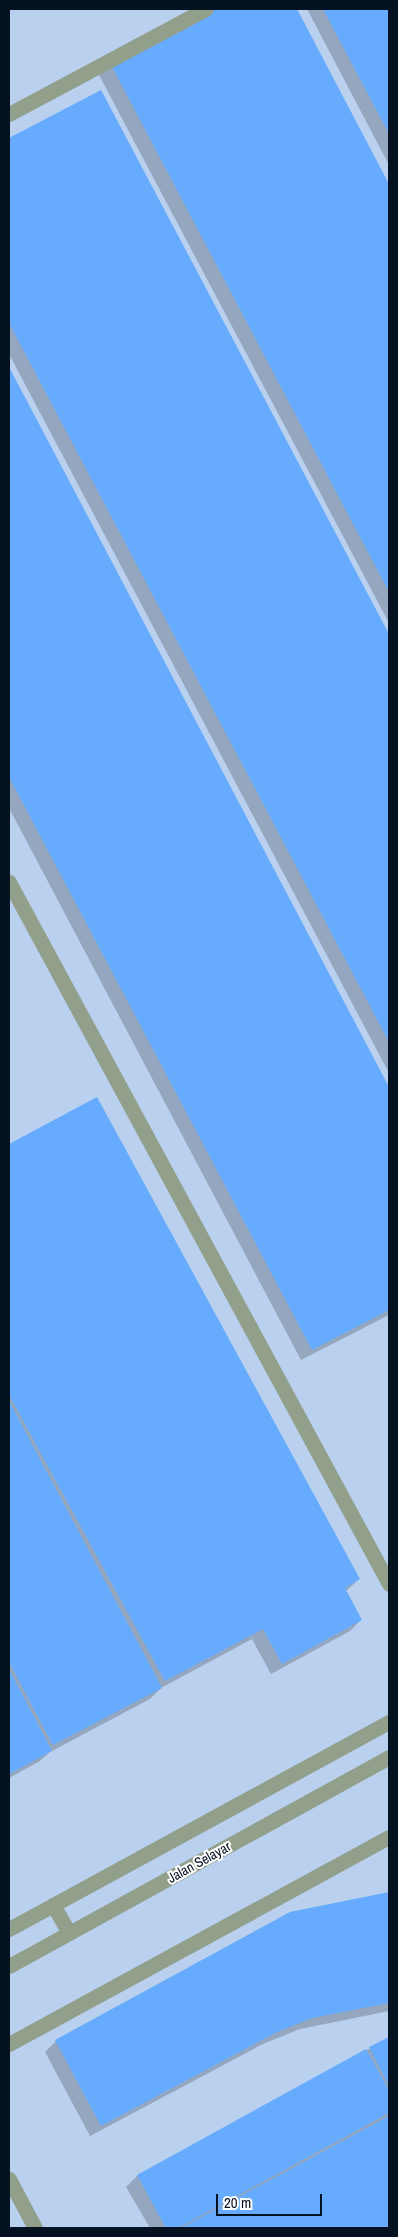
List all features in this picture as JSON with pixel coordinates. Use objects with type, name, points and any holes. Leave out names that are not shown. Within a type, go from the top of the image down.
[{"type":"street","points":[[9,114],[206,9]]},
{"type":"street","points":[[9,882],[389,1584]]},
{"type":"street","points":[[9,1929],[389,1722]]},
{"type":"street","name":"Jalan Selayar","points":[[9,1966],[389,1757]]},
{"type":"street","points":[[9,2044],[389,1836]]},
{"type":"street","points":[[53,1905],[69,1933]]},
{"type":"street","points":[[9,2179],[35,2228]]},
{"type":"shaded area","points":[[9,9],[389,9],[389,2228],[9,2228]]},
{"type":"building","points":[[213,9],[297,9],[389,184],[389,592],[110,63]]},
{"type":"building","points":[[323,9],[389,9],[389,134]]},
{"type":"building","points":[[101,90],[389,634],[389,1042],[9,323],[9,138]]},
{"type":"building","points":[[9,367],[389,1087],[389,1310],[312,1350],[9,777]]},
{"type":"building","points":[[97,1097],[360,1579],[345,1588],[362,1620],[282,1664],[263,1629],[165,1681],[9,1395],[9,1144]]},
{"type":"building","points":[[9,1401],[162,1688],[53,1745],[9,1662]]},
{"type":"building","points":[[9,1669],[52,1751],[9,1774]]},
{"type":"building","points":[[389,1892],[389,2003],[312,2018],[275,2033],[101,2126],[55,2040],[290,1912]]},
{"type":"building","points":[[389,2037],[389,2086],[369,2047]]},
{"type":"building","points":[[366,2049],[389,2090],[389,2113],[178,2228],[166,2228],[137,2175]]},
{"type":"building","points":[[389,2116],[389,2228],[181,2228]]}]
